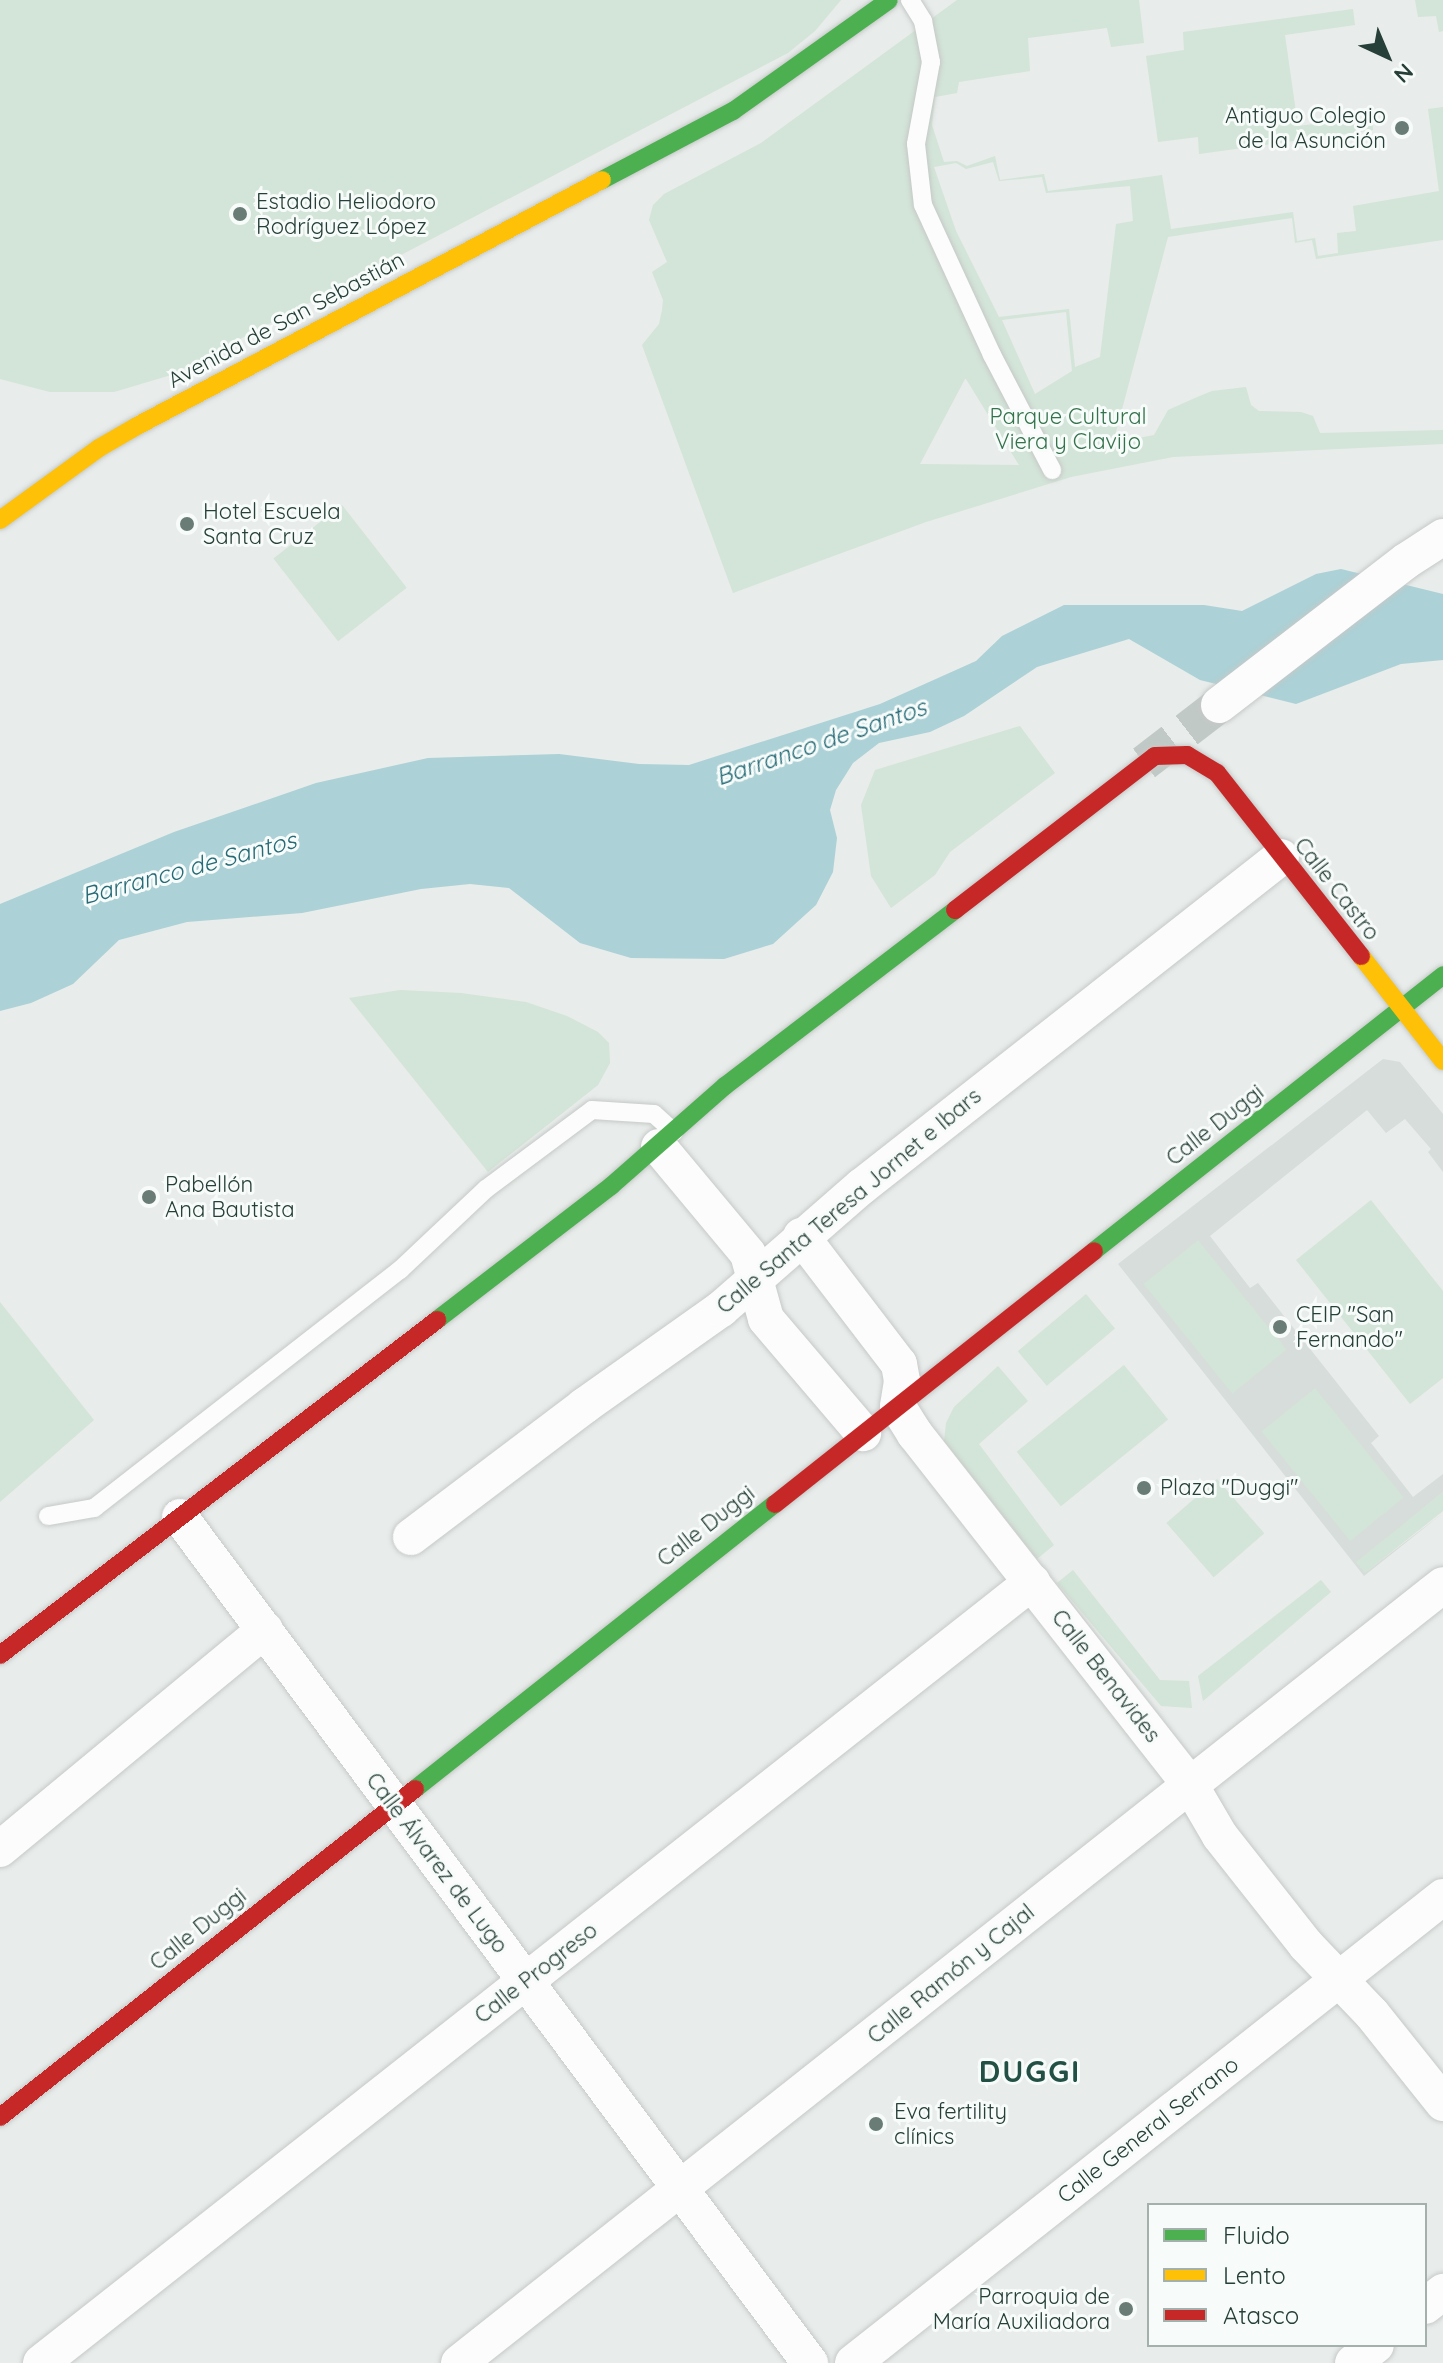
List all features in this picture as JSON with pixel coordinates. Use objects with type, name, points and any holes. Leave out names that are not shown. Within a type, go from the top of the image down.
[{"type":"street","name":"Avenida de San Sebastián","points":[[0,520],[99,448],[137,426],[733,111],[889,0]]},
{"type":"street","points":[[1219,705],[1406,561],[1443,537]]},
{"type":"street","name":"Calle Castro","points":[[666,1140],[717,1093],[1155,756],[1187,755],[1217,773],[1443,1061]]},
{"type":"street","name":"Calle Santa Teresa Jornet e Ibars","points":[[411,1537],[584,1406],[721,1309],[801,1236],[1281,857]]},
{"type":"street","name":"Calle Duggi","points":[[0,2117],[1443,975]]},
{"type":"street","points":[[0,1655],[666,1140],[748,1254],[766,1319],[863,1433]]},
{"type":"street","points":[[801,1236],[899,1364],[902,1381],[898,1407]]},
{"type":"street","name":"Calle Benavides","points":[[898,1407],[915,1434],[1189,1783],[1220,1836],[1306,1945],[1341,1979],[1443,2103]]},
{"type":"street","name":"Calle Álvarez de Lugo","points":[[180,1517],[810,2363]]},
{"type":"street","name":"Calle Progreso","points":[[41,2363],[1032,1582]]},
{"type":"street","name":"Calle Ramón y Cajal","points":[[459,2363],[1443,1585]]},
{"type":"street","points":[[0,1849],[265,1630]]},
{"type":"street","name":"Calle General Serrano","points":[[853,2363],[1443,1897]]},
{"type":"street","points":[[1427,2304],[1443,2292]]},
{"type":"street","points":[[1353,2363],[1373,2347]]},
{"type":"lane","points":[[910,0],[923,21],[931,62],[916,144],[923,205],[992,355],[1052,470]]},
{"type":"lane","points":[[48,1516],[94,1508],[400,1270],[486,1189],[592,1110],[654,1114],[666,1140]]},
{"type":"shaded area","points":[[1383,1059],[1400,1062],[1443,1114],[1443,1172],[1428,1152],[1431,1149],[1405,1119],[1386,1133],[1367,1110],[1210,1236],[1250,1288],[1258,1283],[1379,1436],[1371,1443],[1413,1497],[1443,1474],[1443,1492],[1357,1563],[1366,1572],[1443,1513],[1364,1576],[1118,1264]]},
{"type":"green space","name":"Estadio Heliodoro Rodríguez López","points":[[0,0],[841,0],[815,31],[788,53],[171,375],[114,392],[50,392],[0,379]]},
{"type":"green space","name":"Parque Cultural Viera y Clavijo","points":[[957,0],[1139,0],[1144,43],[1111,47],[1107,28],[1028,38],[1030,71],[959,82],[957,93],[935,97],[932,125],[944,162],[957,161],[967,166],[995,156],[1000,180],[1044,174],[1048,191],[1162,175],[1171,229],[1293,212],[1297,241],[1315,238],[1318,256],[1338,253],[1337,233],[1356,231],[1353,206],[1439,191],[1428,109],[1443,107],[1443,240],[1316,259],[1312,240],[1295,243],[1292,218],[1168,237],[1113,443],[1154,435],[1168,410],[1195,398],[1212,391],[1246,387],[1251,405],[1259,411],[1301,412],[1313,416],[1320,433],[1443,430],[1443,444],[1173,457],[1071,477],[926,522],[733,593],[642,345],[659,324],[662,310],[663,300],[652,272],[667,262],[649,220],[653,205],[664,194],[761,143]],"holes":[[[993,162],[999,181],[1042,177],[1046,193],[1130,186],[1133,221],[1116,224],[1100,357],[1075,367],[1069,309],[999,317],[956,231],[934,167],[956,163],[966,169]],[[1066,312],[1072,371],[1035,394],[1002,320]],[[966,379],[1019,465],[920,464]]]},
{"type":"green space","points":[[1415,0],[1443,0],[1443,31],[1439,32],[1436,16],[1418,17]]},
{"type":"green space","points":[[1353,9],[1355,25],[1285,35],[1298,126],[1372,117],[1373,130],[1199,154],[1198,137],[1158,142],[1146,56],[1184,50],[1183,32]]},
{"type":"green space","points":[[342,505],[407,588],[338,641],[273,559]]},
{"type":"green space","points":[[1020,726],[1055,773],[950,852],[935,875],[891,908],[871,876],[861,805],[875,770]]},
{"type":"green space","points":[[400,990],[461,993],[526,1002],[567,1016],[598,1032],[609,1043],[610,1063],[598,1085],[488,1172],[349,998]]},
{"type":"green space","points":[[1371,1200],[1443,1291],[1443,1378],[1410,1404],[1296,1260]]},
{"type":"green space","points":[[1198,1240],[1287,1350],[1232,1394],[1144,1284]]},
{"type":"green space","points":[[1086,1294],[1115,1328],[1047,1386],[1018,1351]]},
{"type":"green space","points":[[0,1302],[94,1420],[0,1502]]},
{"type":"green space","points":[[1124,1365],[1168,1419],[1061,1506],[1017,1452]]},
{"type":"green space","points":[[998,1366],[1028,1401],[979,1444],[1054,1545],[1037,1559],[944,1441],[946,1423],[954,1407]]},
{"type":"green space","points":[[1315,1388],[1404,1498],[1350,1541],[1261,1431]]},
{"type":"green space","points":[[1217,1479],[1264,1533],[1214,1577],[1166,1523]]},
{"type":"green space","points":[[1443,1492],[1443,1511],[1365,1573],[1356,1562]]},
{"type":"green space","points":[[1073,1570],[1160,1680],[1189,1681],[1192,1708],[1161,1706],[1057,1583]]},
{"type":"green space","points":[[1321,1580],[1331,1592],[1203,1701],[1198,1676]]},
{"type":"water","name":"Barranco de Santos","points":[[1341,569],[1443,594],[1443,660],[1401,664],[1296,704],[1200,680],[1129,639],[1037,667],[964,716],[930,732],[879,743],[853,763],[836,790],[830,810],[837,838],[833,872],[816,905],[773,944],[724,959],[631,958],[580,943],[509,888],[470,884],[421,889],[302,913],[187,922],[119,940],[73,984],[31,1003],[0,1011],[0,904],[174,832],[316,783],[428,758],[559,754],[639,764],[689,765],[880,704],[976,661],[1002,636],[1064,605],[1204,605],[1242,611],[1316,574]]},
{"type":"tunnel","points":[[1144,763],[1219,705]]},
{"type":"traffic: fast","points":[[602,180],[733,111],[889,0]]},
{"type":"traffic: fast","points":[[437,1320],[611,1186],[725,1086],[955,910]]},
{"type":"traffic: fast","points":[[1094,1251],[1443,975]]},
{"type":"traffic: fast","points":[[415,1789],[775,1504]]},
{"type":"traffic: slow","points":[[0,520],[99,448],[137,426],[602,180]]},
{"type":"traffic: slow","points":[[1361,956],[1443,1061]]},
{"type":"traffic: jam","points":[[955,910],[1155,756],[1187,755],[1217,773],[1361,956]]},
{"type":"traffic: jam","points":[[775,1504],[1094,1251]]},
{"type":"traffic: jam","points":[[0,1655],[437,1320]]},
{"type":"traffic: jam","points":[[0,2117],[415,1789]]},
{"type":"place","name":"Antiguo Colegio de la Asunción","points":[[1402,128]]},
{"type":"place","name":"Estadio Heliodoro Rodríguez López","points":[[240,214]]},
{"type":"place","name":"Hotel Escuela Santa Cruz","points":[[187,524]]},
{"type":"place","name":"Pabellón Ana Bautista","points":[[149,1197]]},
{"type":"place","name":"CEIP \"San Fernando\"","points":[[1280,1327]]},
{"type":"place","name":"Plaza \"Duggi\"","points":[[1144,1488]]},
{"type":"place","name":"Eva fertility clínics","points":[[876,2124]]},
{"type":"place","name":"Parroquia de María Auxiliadora","points":[[1126,2309]]},
{"type":"district","name":"DUGGI","points":[[1030,2071]]}]
